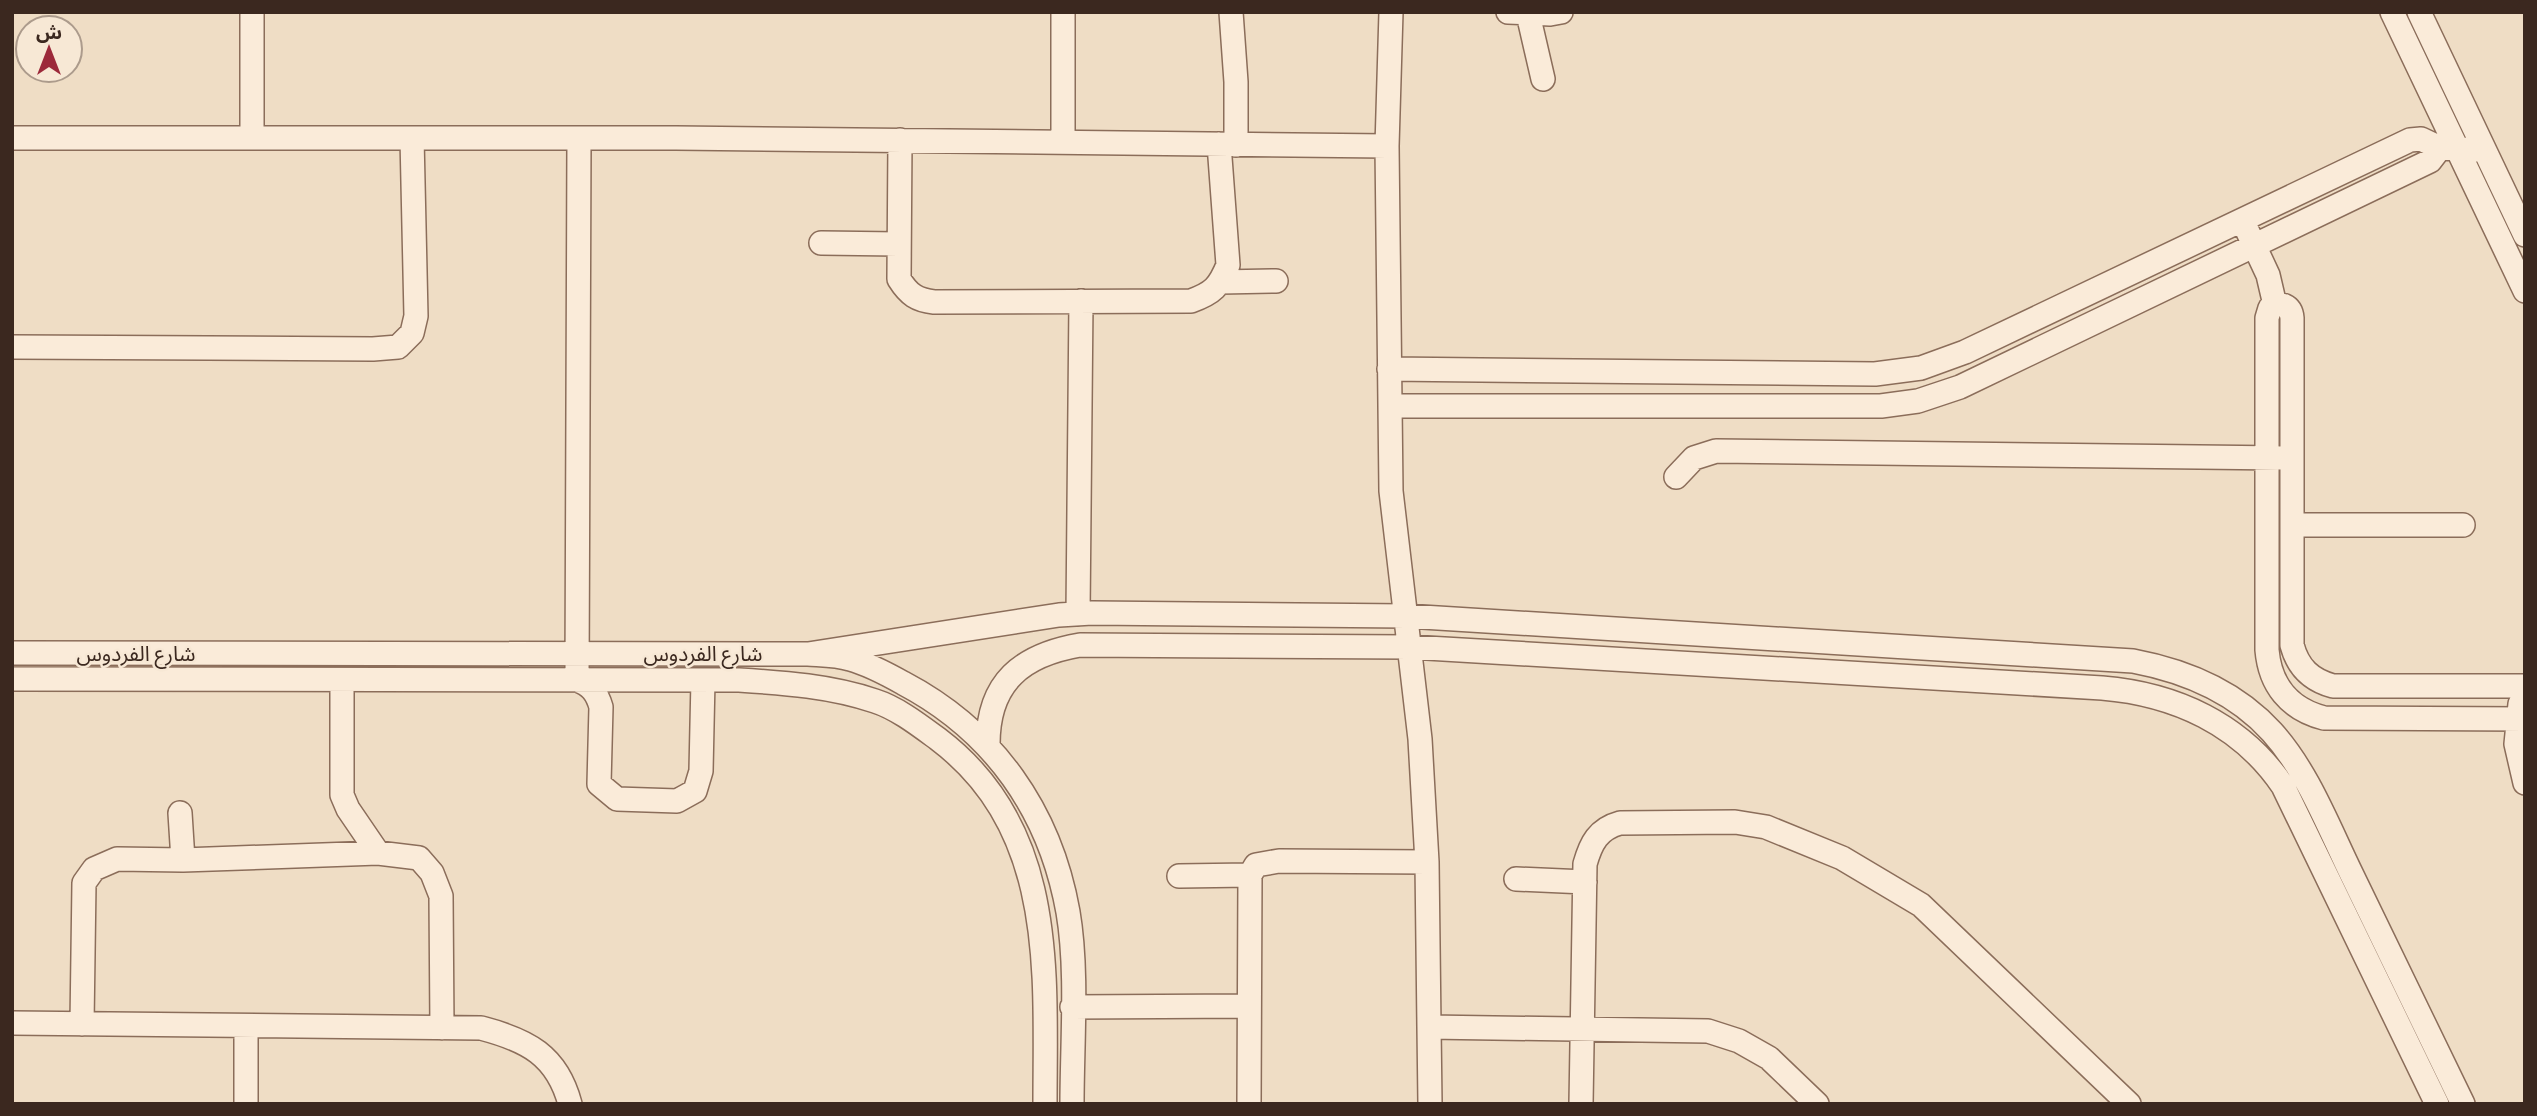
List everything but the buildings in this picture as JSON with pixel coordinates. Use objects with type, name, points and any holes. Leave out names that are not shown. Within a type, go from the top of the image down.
[{"type":"street","points":[[252,12],[252,138]]},
{"type":"street","points":[[1063,12],[1063,142]]},
{"type":"street","points":[[900,141],[900,279],[907,292],[920,300],[1191,301],[1208,295],[1221,282],[1228,265],[1228,144],[1236,82],[1231,12]]},
{"type":"street","points":[[1391,12],[1387,146],[1391,491],[1420,738],[1427,862],[1430,1104]]},
{"type":"street","points":[[1543,79],[1518,13],[1562,12]]},
{"type":"street","points":[[2392,12],[2448,148],[2525,290]]},
{"type":"street","points":[[2418,12],[2525,235]]},
{"type":"street","points":[[12,138],[579,138],[1387,146]]},
{"type":"street","points":[[12,348],[398,347],[412,333],[416,316],[412,138]]},
{"type":"street","points":[[579,138],[577,680],[592,688],[601,707],[599,784],[617,799],[677,801],[695,791],[701,771],[704,680]]},
{"type":"street","points":[[1390,369],[1898,373],[1944,362],[2410,140],[2421,139],[2448,148],[2483,149]]},
{"type":"street","points":[[1390,405],[1881,405],[1918,401],[1960,387],[2430,161],[2448,148]]},
{"type":"street","points":[[2243,221],[2268,275],[2275,305]]},
{"type":"street","points":[[821,243],[898,244]]},
{"type":"street","points":[[1221,282],[1276,281]]},
{"type":"street","points":[[1078,614],[1082,302]]},
{"type":"street","points":[[2521,719],[2324,718],[2310,714],[2287,700],[2272,677],[2267,650],[2267,312],[2275,305],[2285,306],[2291,313],[2292,645],[2299,664],[2314,679],[2333,686],[2525,688],[2521,719],[2516,744],[2525,783]]},
{"type":"street","points":[[1676,478],[1694,458],[1716,451],[2292,458]]},
{"type":"street","points":[[2292,525],[2463,525]]},
{"type":"street","points":[[808,654],[1078,614],[1406,616],[2133,661],[2164,667],[2194,677],[2222,691],[2248,709],[2271,730],[2291,755],[2463,1104]]},
{"type":"street","points":[[988,744],[990,713],[1004,685],[1027,662],[1042,653],[1080,645],[1410,648],[2102,688],[2149,694],[2194,710],[2215,721],[2253,750],[2270,767],[2283,786],[2437,1104]]},
{"type":"street","name":"شارع الفردوس","points":[[12,653],[808,654],[849,659],[885,673],[922,693],[988,744],[1035,811],[1056,862],[1068,914],[1072,1104]]},
{"type":"street","name":"شارع الفردوس","points":[[12,679],[704,680],[792,684],[834,690],[877,701],[920,726],[956,752],[986,785],[1011,826],[1030,873],[1041,920],[1045,977],[1045,1104]]},
{"type":"street","points":[[342,680],[342,795],[348,809],[378,853]]},
{"type":"street","points":[[180,813],[183,860]]},
{"type":"street","points":[[1581,1104],[1585,864],[1591,843],[1606,827],[1620,823],[1735,822],[1766,827],[1842,858],[1921,905],[2129,1104]]},
{"type":"street","points":[[82,1024],[84,883],[94,869],[117,859],[183,860],[378,853],[419,858],[432,873],[441,897],[442,1028]]},
{"type":"street","points":[[1249,1104],[1250,875],[1256,865],[1267,862],[1427,862]]},
{"type":"street","points":[[1179,876],[1250,875]]},
{"type":"street","points":[[1516,879],[1585,882]]},
{"type":"street","points":[[1072,1007],[1250,1006]]},
{"type":"street","points":[[12,1023],[481,1028],[513,1037],[552,1065],[564,1083],[570,1104]]},
{"type":"street","points":[[246,1026],[246,1104]]},
{"type":"street","points":[[1429,1027],[1708,1031],[1739,1041],[1769,1058],[1818,1104]]}]
